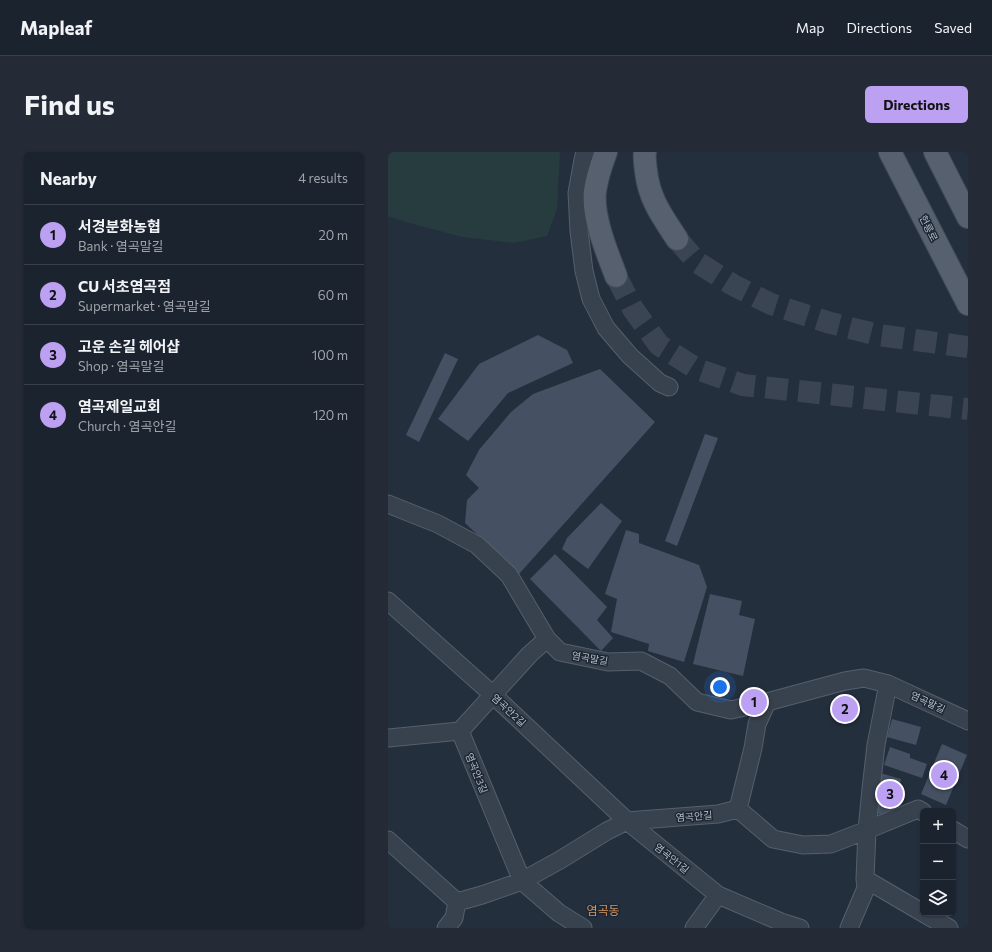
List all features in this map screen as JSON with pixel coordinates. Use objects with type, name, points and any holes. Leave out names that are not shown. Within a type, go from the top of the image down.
[{"type":"main road","points":[[606,152],[599,172],[595,193],[596,215],[604,244],[616,276]]},
{"type":"main road","points":[[645,152],[647,177],[651,196],[658,210],[677,239]]},
{"type":"main road","name":"헌릉로","points":[[890,152],[968,304]]},
{"type":"main road","points":[[935,152],[968,217]]},
{"type":"street","points":[[585,152],[577,193],[579,231],[584,271],[591,299],[606,328],[630,356],[660,383],[669,387]]},
{"type":"street","name":"염곡말길","points":[[388,504],[438,524],[477,545],[509,575],[547,639],[560,652],[608,662],[641,661],[670,676],[697,702],[731,710],[845,681],[864,678],[888,684],[968,721]]},
{"type":"street","name":"염곡안2길","points":[[388,601],[492,694],[627,821]]},
{"type":"street","points":[[388,738],[460,731],[492,694],[530,654],[547,639]]},
{"type":"street","points":[[849,928],[866,888],[867,830],[876,745],[888,684]]},
{"type":"street","points":[[767,702],[757,724],[753,748],[738,809],[773,838],[803,844],[831,844],[918,809],[920,810]]},
{"type":"street","name":"염곡안3길","points":[[460,731],[522,881]]},
{"type":"street","name":"염곡안길","points":[[457,902],[522,881],[560,860],[606,831],[627,821],[718,814],[738,809]]},
{"type":"street","name":"염곡안1길","points":[[627,821],[718,895],[781,922],[800,928]]},
{"type":"street","points":[[956,832],[968,839]]},
{"type":"street","points":[[388,840],[457,902],[454,918],[446,928]]},
{"type":"street","points":[[865,879],[920,911]]},
{"type":"street","points":[[522,881],[558,920],[583,928]]},
{"type":"street","points":[[694,928],[718,895]]},
{"type":"street","points":[[928,916],[949,928]]},
{"type":"green space","points":[[388,152],[560,152],[557,209],[547,236],[514,243],[462,237],[388,216]]},
{"type":"building","points":[[538,335],[567,350],[573,363],[508,393],[468,441],[438,419],[479,364]]},
{"type":"building","points":[[445,353],[458,359],[419,442],[406,435]]},
{"type":"building","points":[[600,369],[655,422],[519,574],[465,523],[467,500],[479,488],[466,475],[479,450],[511,412],[533,394]]},
{"type":"building","points":[[705,434],[718,438],[677,546],[665,541]]},
{"type":"building","points":[[601,503],[622,521],[588,569],[562,549],[567,538]]},
{"type":"building","points":[[626,530],[639,534],[639,543],[699,565],[707,587],[684,662],[648,651],[649,644],[611,632],[617,599],[605,594]]},
{"type":"building","points":[[555,554],[607,607],[597,620],[613,638],[601,651],[530,579]]},
{"type":"building","points":[[710,594],[742,601],[739,615],[755,619],[743,676],[693,664]]},
{"type":"building","points":[[892,719],[921,727],[916,745],[887,737]]},
{"type":"building","points":[[942,744],[967,755],[946,805],[921,794]]},
{"type":"building","points":[[890,747],[910,754],[910,758],[927,764],[922,778],[884,765]]},
{"type":"building","points":[[880,773],[901,779],[896,810],[880,815],[874,811]]},
{"type":"tunnel","points":[[677,239],[697,262],[733,285],[771,304],[827,322],[878,335],[968,347]]},
{"type":"tunnel","points":[[616,276],[633,309],[659,345],[697,369],[743,385],[968,409]]},
{"type":"place","name":"서경분화농협","points":[[754,702]]},
{"type":"place","name":"CU 서초염곡점","points":[[845,709]]},
{"type":"place","name":"염곡제일교회","points":[[944,775]]},
{"type":"place","name":"고운 손길 헤어샵","points":[[890,794]]},
{"type":"district","name":"염곡동","points":[[603,910]]}]
